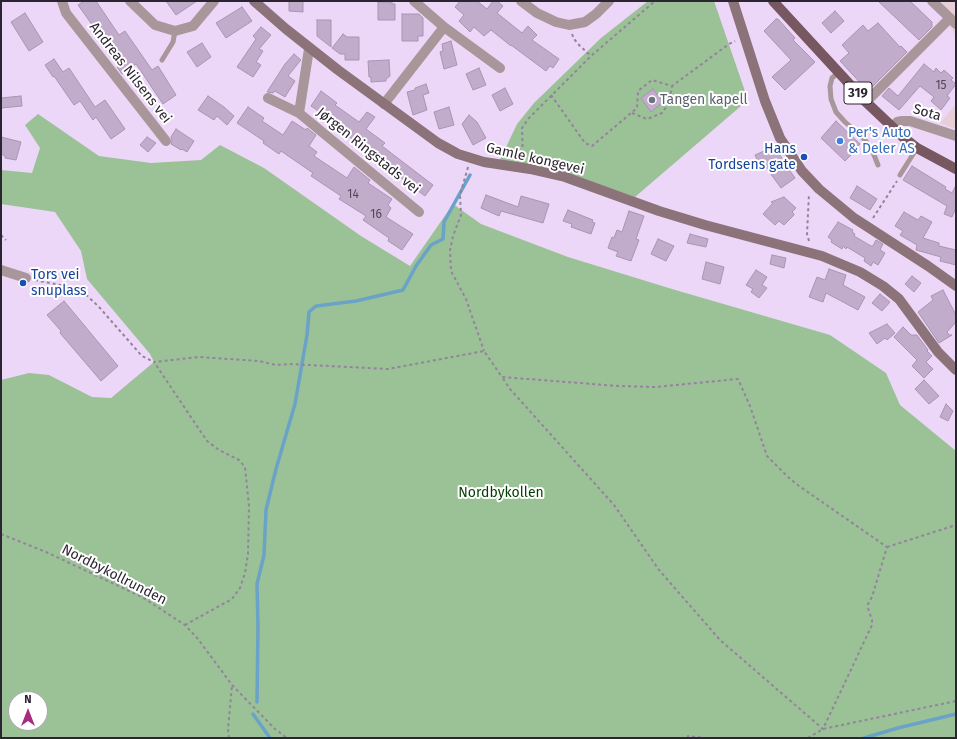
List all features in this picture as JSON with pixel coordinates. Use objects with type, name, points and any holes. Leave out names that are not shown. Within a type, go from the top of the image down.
[{"type":"main road","name":"Gamle kongevei","points":[[254,1],[309,48],[438,143],[458,154],[484,162],[521,167],[565,177],[659,211],[705,225],[804,251],[849,267],[883,286],[898,299],[938,352],[956,370]]},
{"type":"main road","points":[[733,1],[764,101],[788,151],[810,181],[854,218],[956,286]]},
{"type":"main road","name":"319","points":[[773,1],[866,102],[893,127],[917,148],[956,169]]},
{"type":"street","name":"Andreas Nilsens vei","points":[[62,1],[66,13],[166,141]]},
{"type":"street","points":[[130,1],[155,25],[175,31],[193,26],[214,1]]},
{"type":"street","points":[[414,1],[444,27],[500,68]]},
{"type":"street","points":[[521,1],[538,13],[556,22],[569,25],[585,22],[596,14],[609,1]]},
{"type":"street","points":[[866,102],[953,21],[932,1]]},
{"type":"street","points":[[384,104],[444,27]]},
{"type":"street","name":"Jørgen Ringstads vei","points":[[299,113],[309,48]]},
{"type":"street","name":"Jørgen Ringstads vei","points":[[268,98],[299,113],[419,212]]},
{"type":"street","name":"Sota","points":[[893,127],[897,122],[910,121],[956,136]]},
{"type":"street","points":[[1,270],[26,278]]},
{"type":"lane","points":[[162,60],[173,42],[175,31]]},
{"type":"lane","points":[[839,72],[832,78],[830,86],[831,99],[836,112],[865,140],[872,150],[878,166]]},
{"type":"lane","points":[[900,175],[917,148]]},
{"type":"path","points":[[521,167],[523,159],[522,128],[528,119],[591,56],[655,1]]},
{"type":"path","points":[[569,25],[574,39],[591,56]]},
{"type":"path","points":[[632,113],[647,119],[662,113],[669,103],[672,86],[729,44],[744,37]]},
{"type":"path","points":[[551,95],[585,143],[592,146],[637,108],[638,91],[652,80],[672,86]]},
{"type":"path","points":[[470,158],[460,195],[461,215],[453,236],[450,250],[451,271],[466,299],[484,351],[510,389],[614,505],[659,570],[720,640],[823,729]]},
{"type":"path","points":[[873,218],[900,175]]},
{"type":"path","points":[[810,181],[807,234],[810,242]]},
{"type":"path","points":[[1,235],[6,240]]},
{"type":"path","points":[[26,278],[80,289],[142,356],[154,362],[207,441],[219,450],[239,460],[245,467],[249,506],[248,554],[245,573],[240,588],[232,599],[185,625]]},
{"type":"path","points":[[154,362],[199,357],[259,361],[276,365],[289,364],[388,369],[484,351]]},
{"type":"path","points":[[502,377],[655,388],[738,379],[750,406],[767,456],[799,486],[887,547]]},
{"type":"path","points":[[887,547],[956,525]]},
{"type":"path","name":"Nordbykollrunden","points":[[1,534],[46,552],[142,597],[185,625],[198,639],[232,685],[275,729],[287,738]]},
{"type":"path","points":[[823,729],[872,625],[868,604],[872,597],[887,547]]},
{"type":"path","points":[[229,738],[228,729],[232,685]]},
{"type":"path","points":[[808,738],[823,729],[956,701]]},
{"type":"path","points":[[688,738],[688,736],[704,738]]},
{"type":"shaded area","points":[[926,1],[956,1],[956,36],[944,18]]},
{"type":"shaded area","points":[[956,104],[956,129],[940,123]]},
{"type":"green space","points":[[648,1],[714,1],[748,100],[635,197],[575,176],[500,160],[517,124],[534,103],[601,38]]},
{"type":"green space","name":"Nordbykollen","points":[[38,114],[99,156],[151,163],[201,160],[220,145],[264,168],[361,236],[410,266],[453,204],[481,224],[568,257],[830,335],[886,373],[900,405],[956,451],[956,738],[1,738],[1,380],[29,373],[49,375],[92,397],[111,398],[154,362],[150,354],[87,279],[81,251],[55,212],[1,204],[1,170],[32,173],[40,148],[25,125]]},
{"type":"building","points":[[84,1],[96,1],[119,35],[125,31],[152,70],[158,66],[176,95],[163,104],[136,64],[122,74],[117,67],[125,61],[103,30],[98,33],[78,5]]},
{"type":"building","points":[[166,1],[197,1],[176,15]]},
{"type":"building","points":[[289,1],[303,1],[303,12],[289,11]]},
{"type":"building","points":[[460,1],[477,1],[487,9],[493,1],[497,1],[503,6],[497,13],[522,33],[528,26],[537,35],[532,40],[559,59],[553,68],[550,66],[546,71],[491,30],[484,36],[474,27],[470,32],[459,21],[464,15],[455,7]]},
{"type":"building","points":[[878,1],[910,1],[932,22],[932,27],[919,40]]},
{"type":"building","points":[[378,2],[392,2],[392,4],[395,4],[395,20],[378,20]]},
{"type":"building","points":[[242,7],[252,21],[226,38],[216,23]]},
{"type":"building","points":[[835,11],[844,21],[831,33],[822,23]]},
{"type":"building","points":[[25,13],[43,42],[29,51],[11,22]]},
{"type":"building","points":[[402,14],[419,14],[423,18],[423,36],[418,36],[418,41],[402,41]]},
{"type":"building","points":[[776,19],[778,19],[795,38],[793,40],[815,62],[785,90],[772,77],[791,60],[764,31]]},
{"type":"building","points":[[317,20],[331,20],[331,47],[317,36]]},
{"type":"building","points":[[878,23],[900,47],[901,46],[907,52],[871,88],[865,88],[840,61],[849,53],[842,45],[863,25],[868,31]]},
{"type":"building","points":[[261,27],[271,35],[259,49],[263,51],[256,62],[261,65],[253,77],[237,67],[256,39],[253,36]]},
{"type":"building","points":[[343,34],[347,37],[359,37],[359,60],[345,60],[345,54],[340,54],[332,48]]},
{"type":"building","points":[[451,41],[457,65],[444,69],[440,52],[443,51],[442,44]]},
{"type":"building","points":[[202,43],[211,57],[197,67],[187,52]]},
{"type":"building","points":[[294,54],[301,60],[288,76],[295,81],[285,97],[275,91],[273,93],[267,92],[285,64]]},
{"type":"building","points":[[54,59],[63,72],[69,68],[95,107],[105,100],[125,129],[111,139],[96,117],[93,120],[80,101],[74,105],[45,65]]},
{"type":"building","points":[[389,60],[390,76],[386,79],[386,81],[371,82],[371,77],[369,77],[368,61]]},
{"type":"building","points":[[924,64],[934,72],[936,68],[941,73],[944,70],[953,78],[951,80],[956,84],[947,96],[950,98],[941,110],[931,101],[934,97],[920,86],[899,110],[882,96],[889,88],[898,96]]},
{"type":"building","points":[[479,68],[486,85],[473,90],[466,74]]},
{"type":"building","points":[[426,84],[429,93],[423,95],[427,110],[413,115],[407,92],[415,90],[415,88]]},
{"type":"building","points":[[505,88],[513,104],[500,111],[492,95]]},
{"type":"building","name":"Tangen kapell","points":[[653,89],[663,102],[651,112],[641,98]]},
{"type":"building","points":[[321,91],[337,103],[335,105],[359,122],[367,112],[375,117],[366,129],[385,143],[382,146],[433,185],[425,196],[359,147],[361,145],[335,127],[337,124],[311,106]]},
{"type":"building","points":[[21,96],[22,106],[1,108],[1,98]]},
{"type":"building","points":[[208,96],[234,116],[227,125],[217,116],[214,120],[198,110]]},
{"type":"building","points":[[248,107],[264,118],[262,121],[283,135],[292,121],[306,130],[307,128],[316,135],[309,146],[317,152],[314,156],[347,178],[354,167],[370,180],[368,183],[392,199],[388,205],[391,208],[386,217],[413,234],[402,250],[388,241],[389,238],[363,220],[366,216],[339,199],[341,196],[311,176],[313,173],[281,151],[279,154],[263,143],[264,141],[237,123]]},
{"type":"building","points":[[449,107],[454,125],[439,129],[434,112]]},
{"type":"building","points":[[469,115],[477,122],[486,138],[473,145],[462,124]]},
{"type":"building","name":"Per's Auto & Deler AS","points":[[836,121],[860,144],[845,161],[821,138]]},
{"type":"building","points":[[176,129],[194,141],[187,152],[171,144],[171,137]]},
{"type":"building","points":[[1,137],[21,142],[16,160],[5,158],[5,156],[1,154]]},
{"type":"building","points":[[147,137],[156,143],[148,152],[140,145]]},
{"type":"building","points":[[775,146],[795,178],[781,188],[762,162],[759,164],[755,155]]},
{"type":"building","points":[[912,166],[946,187],[945,189],[952,193],[956,185],[956,211],[955,210],[952,217],[944,214],[947,206],[903,180]]},
{"type":"building","points":[[857,186],[877,199],[870,210],[850,198]]},
{"type":"building","points":[[486,195],[518,207],[521,196],[549,204],[543,223],[501,211],[499,216],[481,208]]},
{"type":"building","points":[[784,197],[796,208],[792,212],[794,215],[784,225],[779,221],[775,225],[763,214],[773,203],[771,202]]},
{"type":"building","points":[[568,210],[593,220],[592,222],[595,223],[591,234],[571,227],[572,224],[563,221]]},
{"type":"building","points":[[629,211],[644,216],[636,239],[639,240],[631,261],[616,256],[618,252],[608,248],[612,237],[614,238],[617,230],[622,232]]},
{"type":"building","points":[[904,212],[918,220],[921,216],[932,222],[923,238],[939,243],[939,246],[956,250],[956,265],[940,261],[941,257],[916,250],[917,245],[900,235],[903,231],[895,226]]},
{"type":"building","points":[[838,222],[853,230],[852,232],[855,234],[854,236],[871,246],[873,246],[876,240],[883,244],[880,250],[885,253],[878,265],[873,262],[871,266],[864,261],[865,258],[847,247],[846,249],[843,246],[842,249],[831,242],[832,240],[828,237]]},
{"type":"building","points":[[690,234],[708,239],[706,247],[687,243]]},
{"type":"building","points":[[658,239],[674,246],[666,261],[651,254]]},
{"type":"building","points":[[772,255],[786,258],[784,268],[770,264]]},
{"type":"building","points":[[706,262],[724,267],[720,284],[702,279]]},
{"type":"building","points":[[829,269],[846,275],[843,285],[865,297],[858,310],[826,293],[823,302],[809,297],[817,277],[825,280]]},
{"type":"building","points":[[756,270],[767,277],[762,285],[767,288],[759,298],[751,292],[753,289],[746,285]]},
{"type":"building","points":[[912,276],[921,283],[914,292],[905,284]]},
{"type":"building","points":[[943,290],[956,315],[956,322],[947,332],[949,335],[952,335],[939,343],[918,312],[933,300],[931,296]]},
{"type":"building","points":[[880,294],[890,302],[882,311],[872,303]]},
{"type":"building","points":[[64,301],[118,366],[101,381],[60,333],[61,331],[47,315]]},
{"type":"building","points":[[887,324],[895,333],[887,340],[885,338],[877,344],[869,333]]},
{"type":"building","points":[[903,327],[911,335],[917,335],[932,356],[926,362],[933,369],[924,378],[912,366],[917,360],[894,337]]},
{"type":"building","points":[[924,380],[939,396],[929,404],[915,389]]},
{"type":"building","points":[[946,404],[953,411],[948,421],[940,417]]},
{"type":"waterway","points":[[257,702],[257,584],[264,555],[266,510],[295,404],[307,335],[309,312],[316,306],[356,301],[403,290],[416,266],[431,245],[443,239],[444,222],[470,175]]},
{"type":"waterway","points":[[253,714],[270,738]]},
{"type":"waterway","points":[[864,738],[956,714]]},
{"type":"place","name":"Tangen kapell","points":[[652,100]]},
{"type":"place","name":"Per's Auto & Deler AS","points":[[840,141]]},
{"type":"place","name":"Hans Tordsens gate","points":[[804,157]]},
{"type":"place","name":"Tors vei snuplass","points":[[23,283]]}]
